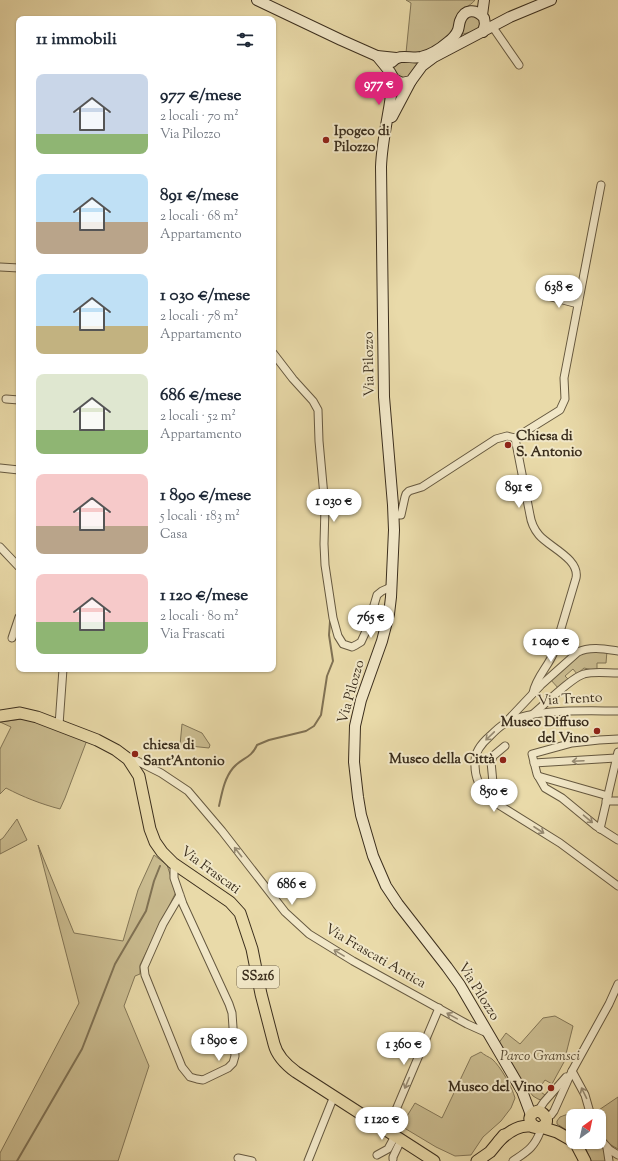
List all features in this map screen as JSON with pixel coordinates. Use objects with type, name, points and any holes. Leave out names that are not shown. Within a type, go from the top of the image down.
[{"type":"main road","points":[[257,0],[377,56],[396,58],[402,56],[420,57],[445,45],[455,36],[463,16],[470,11],[478,0]]},
{"type":"main road","points":[[483,32],[485,24],[483,16],[484,0]]},
{"type":"main road","name":"Via Pilozzo","points":[[384,135],[398,103],[422,66],[456,45],[492,26],[551,0]]},
{"type":"main road","points":[[470,11],[476,11],[483,16],[495,18],[510,17]]},
{"type":"main road","points":[[377,56],[398,82],[402,83],[411,81]]},
{"type":"main road","name":"Via Pilozzo","points":[[396,58],[391,64],[392,75],[390,106],[384,135],[381,167],[384,397],[394,515],[392,586],[382,641],[361,700],[355,726],[354,762],[359,804],[373,856],[378,871],[386,886],[398,904],[457,980],[538,1119]]},
{"type":"main road","name":"Via Frascati","points":[[0,716],[28,714],[38,717],[97,740],[126,757],[138,776],[147,819],[154,839],[162,852],[176,865],[228,900],[238,910],[244,922],[250,944],[276,1051],[282,1060],[290,1068],[432,1160]]},
{"type":"main road","points":[[477,1161],[490,1152],[505,1136],[518,1128],[528,1126],[538,1119],[566,1137]]},
{"type":"main road","points":[[578,1149],[585,1161]]},
{"type":"street","points":[[492,26],[519,64]]},
{"type":"street","points":[[394,515],[401,515],[405,497],[409,491],[422,487],[496,440],[507,436],[515,438],[560,410],[565,399],[564,378],[601,185]]},
{"type":"street","points":[[0,267],[16,268]]},
{"type":"street","points":[[544,296],[578,304]]},
{"type":"street","points":[[276,357],[292,379],[314,402],[318,410],[319,441],[325,507],[325,565],[333,618],[337,634],[342,643],[346,646],[352,647],[361,642],[369,626],[377,595],[392,586]]},
{"type":"street","points":[[6,399],[16,400]]},
{"type":"street","points":[[515,438],[533,526],[542,538],[573,563],[577,572],[554,652],[536,682],[533,693]]},
{"type":"street","points":[[0,468],[16,470]]},
{"type":"street","points":[[0,547],[16,563]]},
{"type":"street","points":[[12,638],[16,626]]},
{"type":"street","points":[[618,652],[593,648],[579,651],[541,685],[504,724],[483,742],[475,760],[476,772],[484,794],[555,841],[618,886]]},
{"type":"street","points":[[59,725],[63,672]]},
{"type":"street","points":[[533,714],[574,679],[580,676],[587,674],[618,673]]},
{"type":"street","name":"Via Trento","points":[[504,724],[533,714],[569,711],[618,710]]},
{"type":"street","points":[[618,739],[572,743],[532,754],[538,776],[545,788],[565,800],[600,829],[618,840]]},
{"type":"street","points":[[494,802],[491,762],[493,756],[505,746]]},
{"type":"street","points":[[534,763],[617,755],[600,829]]},
{"type":"street","name":"Via Frascati Antica","points":[[126,757],[161,773],[188,791],[229,840],[283,910],[302,928],[353,961],[467,1024],[487,1033]]},
{"type":"street","points":[[538,776],[618,801]]},
{"type":"street","points":[[176,865],[174,869],[174,878],[180,895],[183,904],[229,1004],[232,1018],[235,1056],[233,1063],[228,1068],[203,1080],[190,1077],[182,1067],[145,975],[144,967],[163,924],[180,895]]},
{"type":"street","points":[[538,1119],[551,1115],[554,1111],[572,1071],[609,1004],[618,984]]},
{"type":"street","points":[[377,1155],[388,1149],[394,1135],[439,1008]]},
{"type":"street","points":[[572,1071],[584,1092],[589,1109]]},
{"type":"street","points":[[524,1160],[540,1132],[538,1119],[544,1102],[572,1071]]},
{"type":"street","points":[[308,1161],[334,1096]]},
{"type":"street","points":[[393,1159],[394,1135]]},
{"type":"street","points":[[607,1148],[618,1155]]},
{"type":"street","points":[[607,1148],[609,1161]]},
{"type":"street","points":[[513,1161],[530,1149]]},
{"type":"street","points":[[238,1158],[252,1161]]},
{"type":"green space","points":[[406,0],[475,0],[457,14],[455,20],[455,30],[452,33],[432,48],[421,53],[414,54],[406,53],[411,3]]},
{"type":"green space","points":[[469,15],[478,15],[482,26],[471,32],[459,35],[465,20]]},
{"type":"green space","points":[[401,60],[422,60],[409,78],[398,78],[392,69]]},
{"type":"green space","points":[[607,651],[606,663],[597,663],[597,671],[584,668],[577,674],[573,669],[565,676],[569,680],[559,689],[550,679],[579,652]]},
{"type":"green space","points":[[22,719],[36,721],[87,740],[60,809],[32,800],[6,788],[0,794],[0,749],[11,727],[0,722]]},
{"type":"green space","points":[[182,724],[202,733],[210,745],[209,748],[180,745]]},
{"type":"green space","points":[[17,819],[27,840],[0,854],[0,840]]},
{"type":"green space","points":[[38,845],[74,933],[123,941],[138,890],[154,855],[167,865],[176,892],[140,965],[140,974],[135,976],[124,1006],[149,1066],[118,1161],[0,1161],[0,1153],[79,1003]]},
{"type":"green space","name":"Parco Gramsci","points":[[555,1016],[573,1026],[564,1062],[552,1084],[545,1080],[538,1090],[545,1095],[541,1100],[533,1096],[515,1072],[498,1044],[506,1033],[520,1044],[543,1018]]},
{"type":"green space","points":[[481,1052],[492,1059],[499,1067],[509,1083],[515,1098],[511,1108],[501,1121],[483,1137],[471,1155],[455,1156],[436,1147],[401,1126],[415,1103],[442,1118],[471,1057]]},
{"type":"green space","points":[[618,1097],[618,1149],[611,1145],[607,1148],[609,1161],[591,1161],[586,1149],[606,1149],[606,1109],[600,1109]]},
{"type":"green space","points":[[566,1115],[566,1130],[557,1124],[560,1117]]},
{"type":"waterway","points":[[219,806],[224,786],[230,772],[236,765],[249,756],[255,750],[257,745],[269,740],[306,731],[314,726],[321,715],[327,676],[333,661],[329,635],[330,621]]},
{"type":"waterway","points":[[17,1161],[82,1049],[115,964],[146,911],[154,881],[160,866]]},
{"type":"place","name":"Ipogeo di Pilozzo","points":[[326,140]]},
{"type":"place","name":"Chiesa di S. Antonio","points":[[508,445]]},
{"type":"place","name":"Museo Diffuso del Vino","points":[[597,731]]},
{"type":"place","name":"chiesa di Sant'Antonio","points":[[135,754]]},
{"type":"place","name":"Museo della Città","points":[[503,760]]},
{"type":"place","name":"Museo del Vino","points":[[551,1088]]}]
